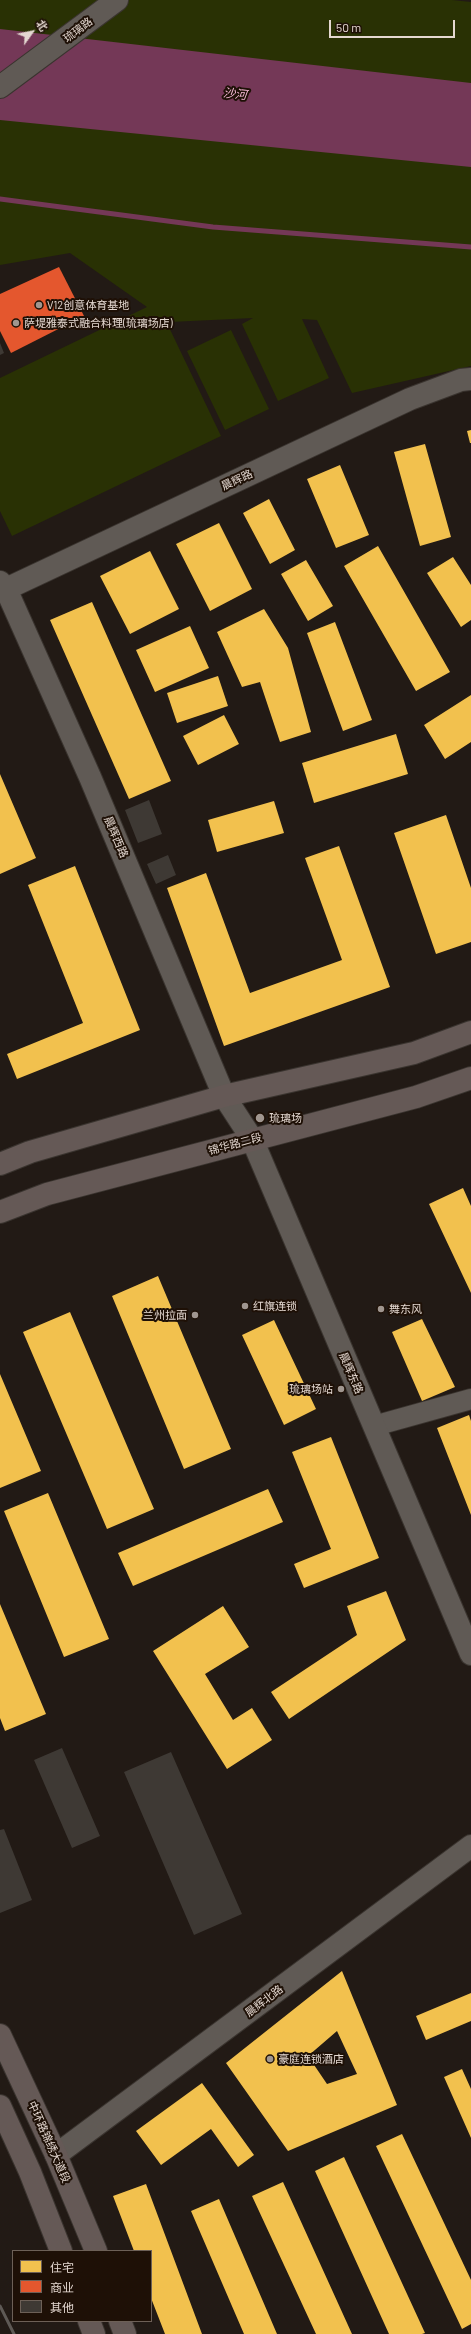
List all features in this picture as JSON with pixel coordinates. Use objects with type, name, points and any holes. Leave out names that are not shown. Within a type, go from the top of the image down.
[{"type":"main road","points":[[0,1164],[30,1152],[224,1096],[414,1053],[471,1032]]},
{"type":"main road","name":"锦华路二段","points":[[0,1212],[47,1194],[416,1097],[471,1078]]},
{"type":"main road","name":"中环路锦绣大道段","points":[[0,2035],[56,2155],[96,2250]]},
{"type":"main road","points":[[0,2106],[30,2172],[61,2250]]},
{"type":"main road","points":[[89,2322],[94,2334]]},
{"type":"main road","points":[[120,2322],[125,2334]]},
{"type":"street","name":"琉璃路","points":[[0,87],[117,0]]},
{"type":"street","name":"晨辉路","points":[[3,585],[410,400],[461,380],[471,379]]},
{"type":"street","name":"晨辉西路","points":[[3,585],[90,777],[224,1096]]},
{"type":"street","name":"晨辉东路","points":[[224,1096],[252,1139],[471,1654]]},
{"type":"street","points":[[374,1426],[471,1399]]},
{"type":"street","name":"晨辉北路","points":[[56,2155],[471,1846]]},
{"type":"green space","points":[[0,0],[452,0],[471,2],[471,366],[352,393],[317,320],[302,319],[329,378],[278,401],[242,324],[253,318],[170,322],[165,319],[221,436],[12,536],[0,511],[0,378],[147,307],[70,253],[0,265]]},
{"type":"green space","points":[[231,330],[269,409],[225,430],[187,351]]},
{"type":"water","name":"沙河","points":[[0,29],[471,83],[471,167],[0,120]]},
{"type":"building: 住宅","points":[[471,430],[471,443],[470,443],[467,431]]},
{"type":"building: 住宅","points":[[425,444],[451,537],[420,546],[394,452]]},
{"type":"building: 住宅","points":[[340,465],[369,535],[336,548],[307,479]]},
{"type":"building: 住宅","points":[[269,499],[295,550],[270,564],[243,513]]},
{"type":"building: 住宅","points":[[219,523],[252,589],[210,611],[176,544]]},
{"type":"building: 住宅","points":[[378,546],[450,672],[416,691],[344,566]]},
{"type":"building: 住宅","points":[[150,551],[179,609],[130,634],[100,576]]},
{"type":"building: 住宅","points":[[453,557],[471,585],[471,620],[461,627],[427,573]]},
{"type":"building: 住宅","points":[[306,560],[333,606],[308,621],[281,574]]},
{"type":"building: 住宅","points":[[92,602],[171,781],[129,799],[50,620]]},
{"type":"building: 住宅","points":[[264,609],[288,648],[311,732],[280,742],[260,682],[242,687],[217,632]]},
{"type":"building: 住宅","points":[[335,622],[372,720],[343,731],[307,633]]},
{"type":"building: 住宅","points":[[190,626],[209,668],[155,692],[136,650]]},
{"type":"building: 住宅","points":[[218,676],[228,706],[177,723],[167,693]]},
{"type":"building: 住宅","points":[[471,695],[471,742],[445,759],[424,725]]},
{"type":"building: 住宅","points":[[224,715],[239,744],[198,765],[183,736]]},
{"type":"building: 住宅","points":[[396,734],[408,774],[314,803],[302,763]]},
{"type":"building: 住宅","points":[[0,774],[36,858],[0,874]]},
{"type":"building: 住宅","points":[[274,801],[284,833],[217,852],[208,820]]},
{"type":"building: 住宅","points":[[446,815],[471,888],[471,942],[436,954],[394,833]]},
{"type":"building: 住宅","points":[[339,846],[390,987],[224,1046],[167,888],[206,873],[250,993],[342,960],[305,858]]},
{"type":"building: 住宅","points":[[75,866],[140,1030],[17,1079],[7,1054],[83,1023],[28,885]]},
{"type":"building: 住宅","points":[[463,1188],[471,1206],[471,1293],[429,1204]]},
{"type":"building: 住宅","points":[[158,1276],[231,1449],[184,1469],[112,1296]]},
{"type":"building: 住宅","points":[[70,1312],[154,1509],[107,1529],[23,1332]]},
{"type":"building: 住宅","points":[[422,1319],[455,1387],[422,1401],[392,1332]]},
{"type":"building: 住宅","points":[[274,1320],[316,1409],[284,1425],[242,1335]]},
{"type":"building: 住宅","points":[[0,1374],[41,1471],[0,1488]]},
{"type":"building: 住宅","points":[[469,1415],[471,1421],[471,1515],[437,1428]]},
{"type":"building: 住宅","points":[[331,1437],[379,1558],[304,1588],[294,1564],[331,1549],[292,1452]]},
{"type":"building: 住宅","points":[[268,1489],[283,1522],[133,1586],[118,1553]]},
{"type":"building: 住宅","points":[[48,1493],[109,1639],[64,1657],[4,1511]]},
{"type":"building: 住宅","points":[[386,1591],[406,1640],[289,1719],[271,1692],[357,1635],[347,1606]]},
{"type":"building: 住宅","points":[[0,1604],[46,1714],[5,1731],[0,1718]]},
{"type":"building: 住宅","points":[[223,1606],[249,1647],[205,1674],[233,1720],[252,1708],[272,1740],[227,1769],[153,1651]]},
{"type":"building: 住宅","name":"豪庭连锁酒店","points":[[342,1971],[397,2105],[288,2151],[226,2063]],"holes":[[[337,2031],[357,2074],[327,2084],[308,2056]]]},
{"type":"building: 住宅","points":[[471,1993],[471,2021],[426,2040],[416,2016]]},
{"type":"building: 住宅","points":[[462,2069],[471,2089],[471,2138],[444,2077]]},
{"type":"building: 住宅","points":[[202,2083],[254,2155],[238,2167],[211,2129],[161,2165],[136,2131]]},
{"type":"building: 住宅","points":[[402,2134],[471,2280],[471,2324],[462,2329],[376,2146]]},
{"type":"building: 住宅","points":[[344,2157],[425,2333],[389,2334],[315,2171]]},
{"type":"building: 住宅","points":[[283,2182],[352,2334],[316,2334],[252,2196]]},
{"type":"building: 住宅","points":[[146,2184],[202,2334],[165,2334],[152,2301],[152,2250],[134,2250],[113,2196]]},
{"type":"building: 住宅","points":[[219,2199],[277,2334],[244,2334],[191,2211]]},
{"type":"building: 商业","name":"V12创意体育基地","points":[[59,267],[84,316],[11,353],[0,331],[0,294]]},
{"type":"building: 其他","points":[[0,343],[4,353],[0,355]]},
{"type":"building: 其他","points":[[149,800],[162,834],[138,843],[125,810]]},
{"type":"building: 其他","points":[[168,855],[176,875],[156,884],[147,864]]},
{"type":"building: 其他","points":[[62,1748],[100,1836],[72,1848],[34,1760]]},
{"type":"building: 其他","points":[[171,1752],[242,1914],[194,1935],[124,1772]]},
{"type":"building: 其他","points":[[4,1829],[32,1900],[0,1913],[0,1830]]},
{"type":"waterway","points":[[0,199],[213,227],[471,247]]},
{"type":"railway","points":[[0,2306],[14,2334]]},
{"type":"place","name":"V12创意体育基地","points":[[39,305]]},
{"type":"place","name":"萨堤雅泰式融合料理(琉璃场店)","points":[[16,323]]},
{"type":"place","name":"琉璃场","points":[[260,1118]]},
{"type":"place","name":"红旗连锁","points":[[245,1306]]},
{"type":"place","name":"舞东风","points":[[381,1309]]},
{"type":"place","name":"兰州拉面","points":[[195,1315]]},
{"type":"place","name":"琉璃场站","points":[[341,1389]]},
{"type":"place","name":"豪庭连锁酒店","points":[[270,2059]]}]
